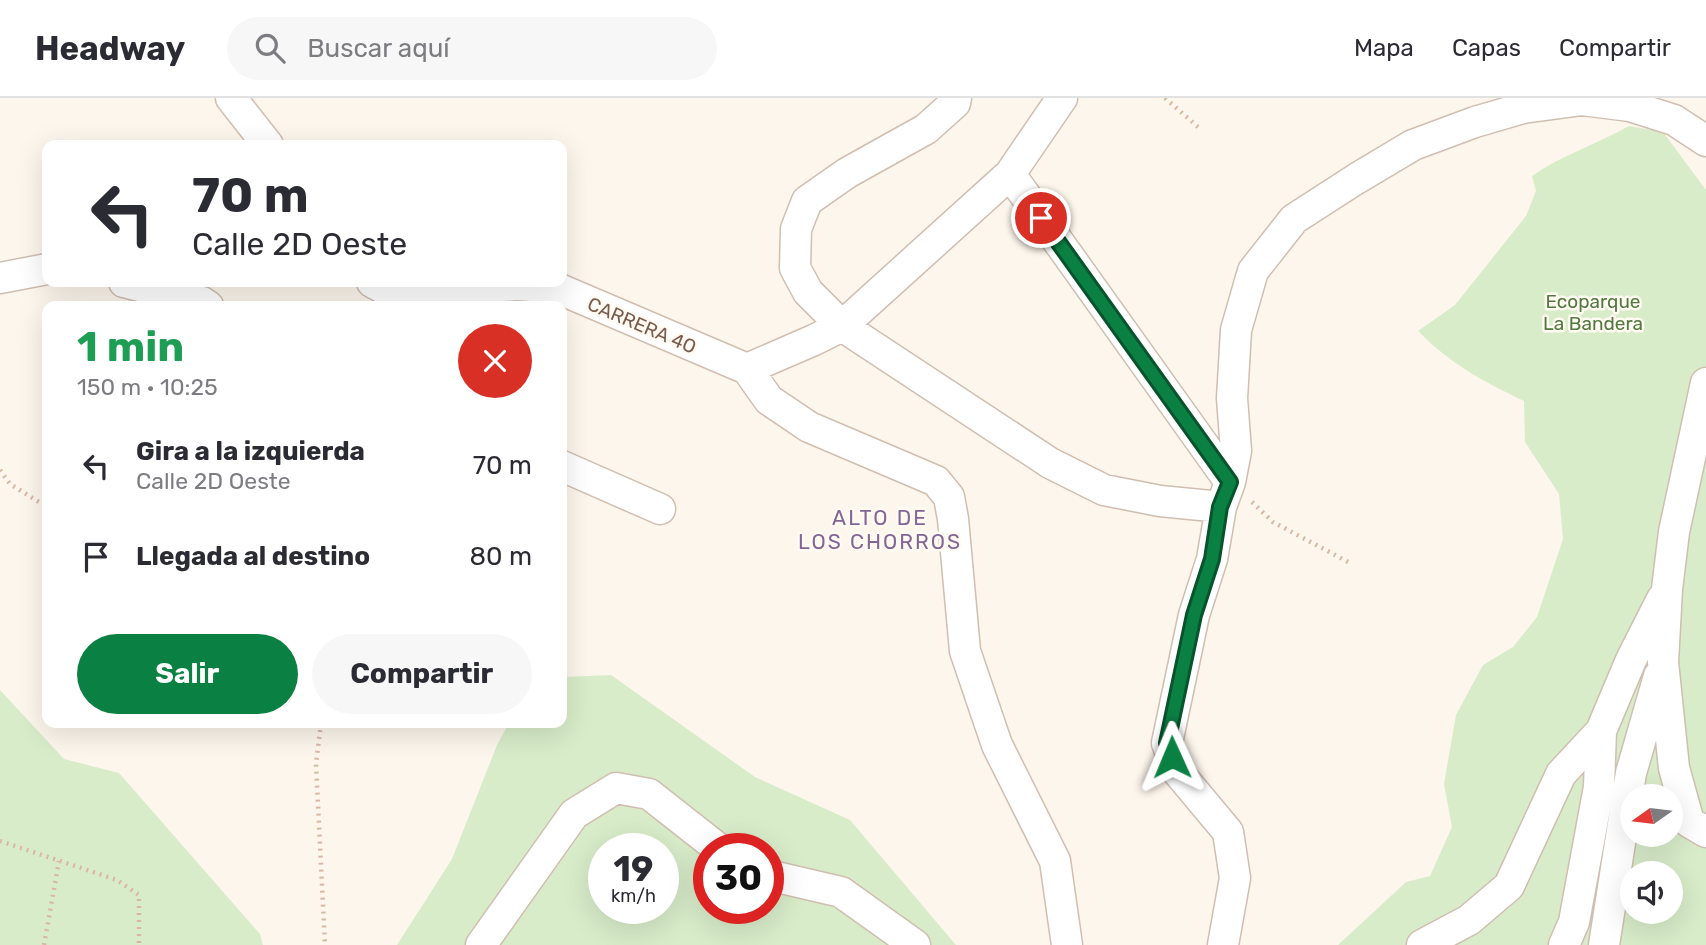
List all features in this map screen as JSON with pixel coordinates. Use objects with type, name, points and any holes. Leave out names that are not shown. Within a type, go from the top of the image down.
[{"type":"street","points":[[231,98],[264,140]]},
{"type":"street","points":[[956,98],[926,129],[847,173],[807,201],[796,229],[795,268],[807,292],[842,326],[1050,463],[1104,490],[1160,501],[1194,502],[1225,494]]},
{"type":"street","points":[[1062,98],[1010,174],[842,326],[747,369],[769,400],[809,427],[936,481],[949,497],[965,651],[997,745],[1055,861],[1067,945]]},
{"type":"street","points":[[1223,945],[1235,878],[1228,832],[1177,771],[1167,743],[1194,615],[1212,559],[1236,451],[1232,398],[1236,330],[1253,271],[1294,219],[1413,145],[1523,108],[1582,100],[1630,106],[1674,120],[1706,141]]},
{"type":"street","points":[[1010,174],[1225,494]]},
{"type":"street","points":[[0,278],[42,270]]},
{"type":"street","points":[[144,287],[198,301]]},
{"type":"street","name":"CARRERA 4O","points":[[381,287],[394,294],[490,287]]},
{"type":"street","name":"CARRERA 4O","points":[[544,287],[557,288],[567,301]]},
{"type":"street","name":"CARRERA 4O","points":[[571,307],[747,369]]},
{"type":"street","points":[[1706,383],[1674,532],[1667,589],[1663,662],[1674,768],[1689,822],[1706,832]]},
{"type":"street","points":[[567,468],[660,509]]},
{"type":"street","points":[[1422,945],[1469,920],[1508,886],[1562,774],[1601,731],[1631,660],[1667,589]]},
{"type":"street","points":[[1604,945],[1630,773],[1663,662]]},
{"type":"street","points":[[1564,945],[1574,922],[1599,787],[1601,731]]},
{"type":"street","points":[[481,945],[574,814],[616,788],[649,794],[699,833]]},
{"type":"street","points":[[784,879],[841,892],[915,945]]},
{"type":"path","points":[[1166,98],[1198,127]]},
{"type":"path","points":[[0,470],[10,484],[42,504]]},
{"type":"path","points":[[1225,494],[1352,564]]},
{"type":"path","points":[[320,728],[316,764],[324,945]]},
{"type":"path","points":[[0,841],[117,880],[139,895],[139,945]]},
{"type":"path","points":[[44,945],[59,861]]},
{"type":"green space","name":"Ecoparque La Bandera","points":[[1629,126],[1663,132],[1706,190],[1706,945],[1338,945],[1406,882],[1430,876],[1452,827],[1444,784],[1456,715],[1483,665],[1513,647],[1537,617],[1563,539],[1559,494],[1525,442],[1524,401],[1468,371],[1442,353],[1418,331],[1455,305],[1526,216],[1536,191],[1532,176]]},
{"type":"green space","points":[[611,675],[755,777],[850,820],[956,945],[397,945],[452,859],[506,728],[567,728],[567,677]]},
{"type":"green space","points":[[0,690],[64,759],[119,773],[260,934],[263,945],[0,945]]},
{"type":"district","name":"ALTO DE LOS CHORROS","points":[[880,530]]},
{"type":"route","points":[[1041,218],[1230,482],[1220,507],[1212,559],[1194,615],[1167,743],[1172,757]]}]
